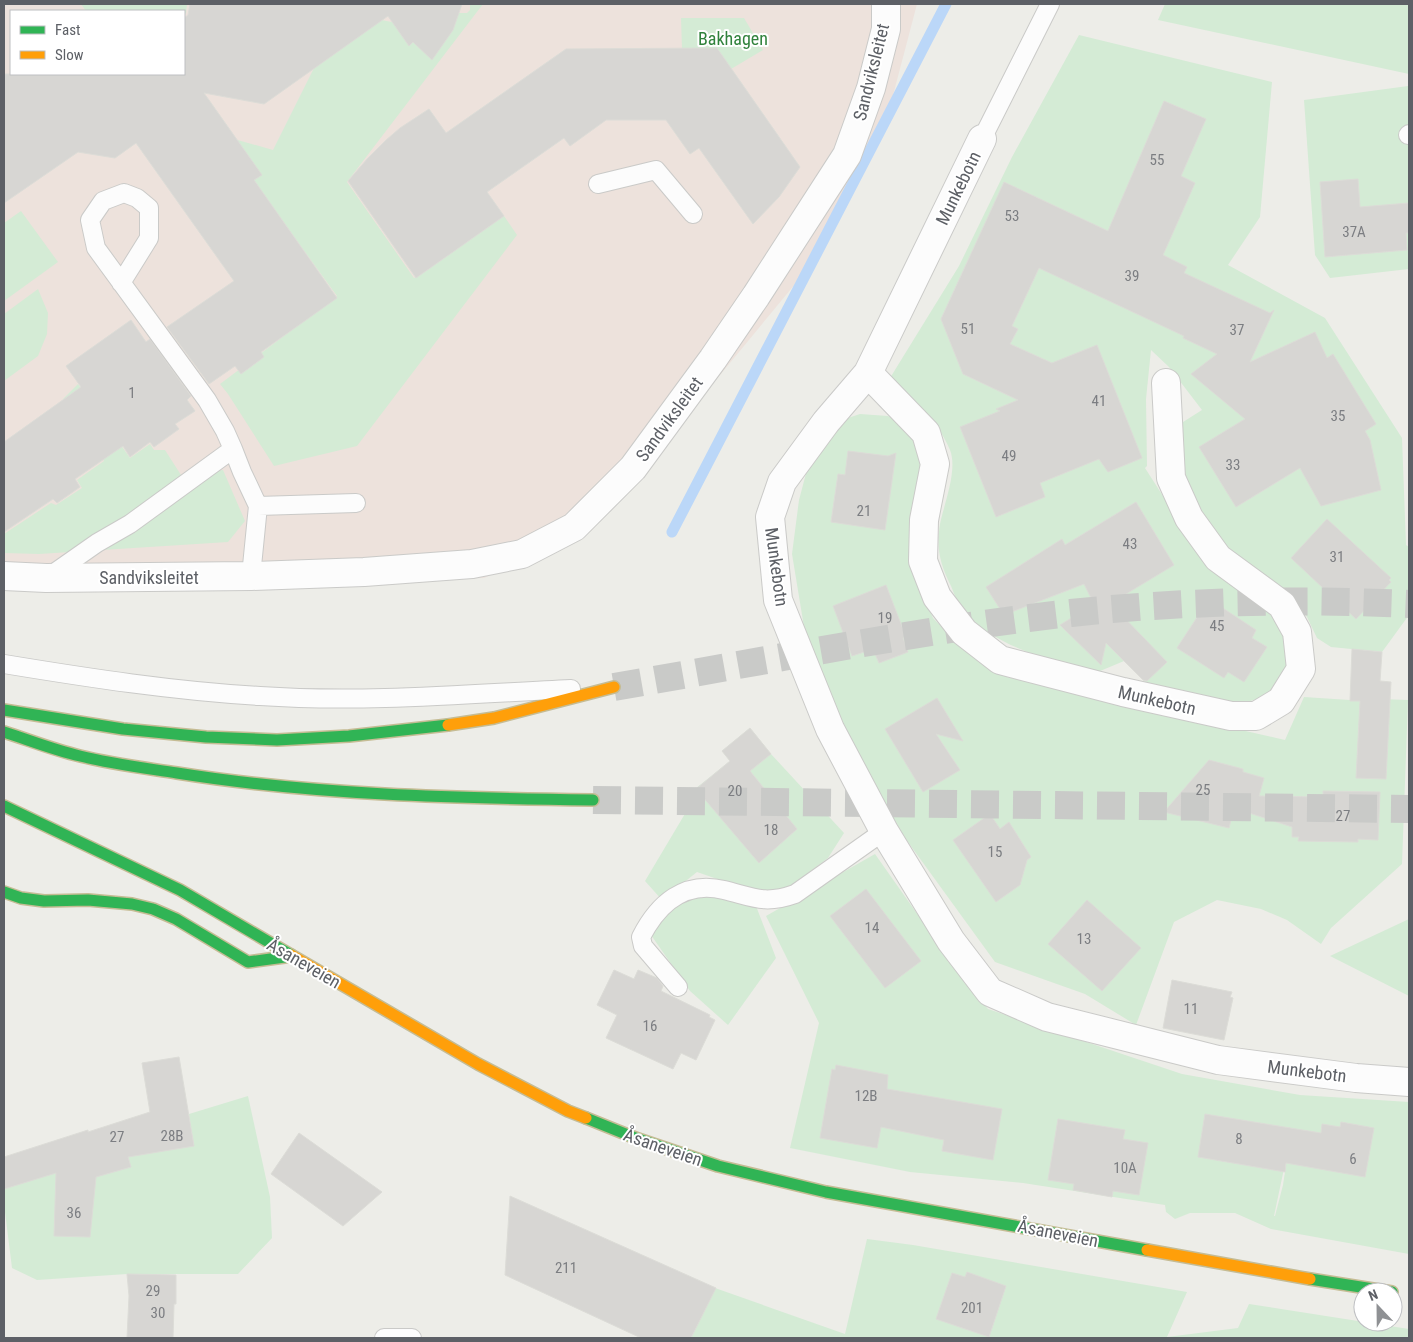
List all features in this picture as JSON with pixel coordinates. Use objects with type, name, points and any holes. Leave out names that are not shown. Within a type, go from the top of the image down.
[{"type":"highway","points":[[4,710],[123,729],[206,738],[277,740],[349,736],[430,728],[494,718],[614,687]]},
{"type":"highway","points":[[4,732],[64,752],[112,763],[216,781],[323,792],[439,798],[593,800]]},
{"type":"highway","name":"Åsaneveien","points":[[4,806],[180,890],[478,1064],[568,1111],[638,1139],[718,1166],[826,1192],[1353,1286]]},
{"type":"highway","points":[[4,892],[21,898],[44,901],[88,900],[132,904],[153,909],[176,919],[248,962],[292,956]]},
{"type":"street","name":"Sandviksleitet","points":[[4,576],[46,578],[251,576],[364,572],[472,564],[522,554],[574,526],[639,460],[740,320],[847,156],[871,88],[886,29],[886,4]]},
{"type":"street","name":"Munkebotn","points":[[982,140],[868,373],[826,422],[782,482],[770,517],[778,600],[830,729],[884,831],[951,940],[990,992],[1047,1017],[1218,1060],[1356,1078],[1409,1082]]},
{"type":"street","name":"Munkebotn","points":[[868,373],[926,433],[935,464],[924,520],[923,561],[937,597],[964,632],[1000,660],[1122,692],[1230,716],[1256,716],[1281,701],[1301,669],[1297,632],[1282,605],[1218,558],[1189,518],[1172,478],[1166,383]]},
{"type":"lane","name":"Munkebotn","points":[[982,140],[1050,4]]},
{"type":"lane","points":[[598,184],[656,170],[693,214]]},
{"type":"lane","points":[[120,283],[149,238],[149,208],[137,198],[124,193],[103,201],[90,220],[96,248],[120,283],[207,400],[225,431],[258,506],[251,576]]},
{"type":"lane","points":[[46,578],[97,543],[130,524],[233,450]]},
{"type":"lane","points":[[258,506],[356,503]]},
{"type":"lane","points":[[4,664],[104,680],[260,696],[336,698],[419,696],[614,687]]},
{"type":"lane","points":[[678,987],[643,946],[641,937],[650,920],[672,898],[692,889],[707,887],[766,900],[780,899],[795,894],[884,831]]},
{"type":"lane","points":[[384,1338],[412,1338]]},
{"type":"shaded area","points":[[4,4],[917,4],[891,103],[815,260],[591,531],[484,578],[31,589],[4,585]]},
{"type":"green space","points":[[81,4],[187,4],[185,14],[185,10],[85,10]]},
{"type":"green space","points":[[470,4],[483,4],[347,182],[414,278],[504,216],[517,235],[357,446],[274,466],[220,384],[337,296],[220,135],[273,150],[314,68],[366,17],[397,23],[397,28],[409,46],[423,31],[456,13],[467,13],[470,10]]},
{"type":"green space","points":[[1165,4],[1409,4],[1409,74],[1158,20]]},
{"type":"green space","name":"Bakhagen","points":[[681,18],[744,18],[763,50],[731,69],[682,49]]},
{"type":"green space","points":[[1079,35],[1272,82],[1260,217],[1228,265],[1325,318],[1402,438],[1406,545],[1409,547],[1409,615],[1382,652],[1331,647],[1317,638],[1307,617],[1290,592],[1232,555],[1193,499],[1172,429],[1202,410],[1169,367],[1151,350],[1146,399],[1147,466],[1145,468],[1208,566],[1280,613],[1292,644],[1285,675],[1277,688],[1263,697],[1244,703],[1222,703],[1146,683],[1124,661],[1093,674],[1006,643],[976,623],[959,604],[940,556],[938,541],[940,524],[950,487],[952,467],[950,450],[932,420],[890,378],[959,266],[1012,157]]},
{"type":"green space","points":[[1408,86],[1409,269],[1330,278],[1315,255],[1304,100]]},
{"type":"green space","points":[[21,211],[58,262],[4,301],[4,223]]},
{"type":"green space","points":[[38,289],[48,313],[47,334],[38,356],[4,381],[4,314]]},
{"type":"green space","points":[[78,384],[130,458],[150,444],[154,450],[165,450],[181,475],[223,470],[245,521],[228,542],[39,554],[4,553],[4,534],[51,503],[56,505],[82,488],[77,480],[104,461],[63,399]]},
{"type":"green space","points":[[860,414],[888,416],[905,427],[916,445],[922,466],[922,488],[910,521],[910,552],[924,597],[933,618],[960,646],[1007,677],[1285,740],[1304,697],[1380,702],[1381,699],[1408,700],[1402,864],[1331,928],[1321,944],[1287,920],[1261,909],[1217,900],[1174,922],[1136,1025],[1085,994],[995,962],[905,838],[836,717],[805,633],[792,554],[799,500],[808,466],[845,419]]},
{"type":"green space","points":[[750,728],[771,754],[844,833],[828,858],[787,889],[766,893],[746,889],[697,872],[662,900],[645,881],[692,802],[700,795],[695,789],[730,761],[722,751]]},
{"type":"green space","points":[[875,854],[961,976],[988,1009],[1182,1074],[1300,1095],[1409,1102],[1409,1254],[1271,1229],[1235,1213],[1190,1213],[1175,1219],[1166,1212],[1165,1205],[1023,1183],[910,1172],[790,1148],[819,1023],[766,916]],"holes":[[[1289,1145],[1283,1185],[1274,1216]]]},
{"type":"green space","points":[[699,896],[726,898],[756,906],[776,958],[728,1025],[690,991],[651,935],[674,906]]},
{"type":"green space","points":[[1409,919],[1409,996],[1330,956]]},
{"type":"green space","points":[[248,1096],[270,1197],[272,1238],[238,1274],[127,1274],[37,1280],[12,1268],[4,1204],[4,1189],[101,1157],[106,1174],[131,1167],[125,1148],[194,1146],[189,1114]]},
{"type":"green space","points":[[867,1239],[913,1245],[1187,1292],[1167,1337],[1238,1328],[1249,1304],[1353,1320],[1353,1332],[1403,1332],[1403,1328],[1409,1329],[1409,1338],[691,1338],[715,1288],[845,1334]]},
{"type":"building","points":[[190,4],[462,4],[453,30],[432,60],[413,42],[409,46],[388,16],[264,104],[204,93],[262,175],[254,180],[337,298],[261,352],[264,357],[241,374],[235,366],[209,384],[167,327],[234,281],[136,143],[115,158],[78,152],[4,203],[4,74],[185,75],[185,17],[188,15]]},
{"type":"building","points":[[717,48],[800,167],[779,197],[753,224],[699,148],[690,154],[666,120],[606,120],[570,146],[564,138],[487,192],[504,216],[416,278],[348,181],[385,141],[400,128],[429,109],[446,133],[566,49]]},
{"type":"building","points":[[1164,101],[1206,119],[1181,176],[1195,183],[1163,255],[1187,267],[1184,273],[1270,313],[1274,310],[1250,362],[1315,332],[1327,358],[1333,354],[1376,424],[1365,431],[1370,440],[1381,490],[1321,506],[1300,468],[1236,507],[1199,447],[1245,419],[1191,374],[1217,354],[1183,338],[1184,336],[1039,268],[1012,326],[1018,329],[1010,344],[1052,363],[1097,345],[1142,458],[1108,472],[1099,459],[1040,483],[1045,497],[996,517],[960,427],[1000,411],[996,409],[1018,400],[963,374],[941,319],[1004,182],[1108,231]]},
{"type":"building","points":[[1358,179],[1360,207],[1409,203],[1409,233],[1406,233],[1407,250],[1325,257],[1320,182]]},
{"type":"building","points":[[131,320],[146,342],[150,339],[191,396],[187,400],[195,411],[175,424],[179,429],[154,447],[150,442],[130,457],[123,446],[75,479],[80,487],[57,503],[53,499],[4,532],[4,442],[81,387],[66,366]]},
{"type":"building","points":[[848,451],[888,456],[896,453],[885,530],[831,522],[838,474],[845,475]]},
{"type":"building","points":[[1136,502],[1174,565],[1116,600],[1115,608],[1167,662],[1147,681],[1143,680],[1106,643],[1101,665],[1060,625],[1094,604],[1084,584],[1009,613],[1005,607],[1000,609],[986,587],[1062,539],[1065,545]]},
{"type":"building","points":[[1327,519],[1391,578],[1389,580],[1391,582],[1356,619],[1291,558]]},
{"type":"building","points":[[886,585],[906,637],[903,638],[908,652],[879,663],[873,649],[852,656],[833,606]]},
{"type":"building","points":[[1209,599],[1256,630],[1252,638],[1267,647],[1244,682],[1228,672],[1224,678],[1177,648]]},
{"type":"building","points":[[1352,649],[1382,652],[1380,681],[1391,682],[1386,779],[1356,778],[1360,701],[1350,701]]},
{"type":"building","points":[[937,698],[963,741],[936,734],[960,770],[923,792],[885,729]]},
{"type":"building","points":[[750,728],[771,754],[750,771],[797,829],[759,863],[696,789],[730,761],[722,751]]},
{"type":"building","points":[[1209,760],[1243,769],[1243,772],[1264,778],[1259,796],[1323,797],[1323,791],[1380,792],[1378,840],[1358,839],[1358,842],[1298,841],[1299,837],[1292,837],[1292,827],[1234,808],[1229,828],[1164,812]]},
{"type":"building","points":[[990,814],[1000,829],[1009,822],[1031,857],[1027,860],[1020,885],[996,902],[953,840]]},
{"type":"building","points":[[866,889],[921,961],[885,988],[830,916]]},
{"type":"building","points":[[1087,900],[1141,948],[1102,991],[1048,944]]},
{"type":"building","points":[[614,970],[634,979],[638,970],[657,978],[663,986],[661,991],[710,1015],[709,1017],[715,1020],[696,1060],[681,1053],[673,1069],[606,1038],[617,1015],[597,1005]]},
{"type":"building","points":[[1172,980],[1232,992],[1230,997],[1233,998],[1224,1040],[1163,1028]]},
{"type":"building","points":[[179,1057],[194,1146],[128,1157],[131,1167],[96,1177],[90,1237],[54,1236],[56,1173],[4,1189],[4,1157],[150,1112],[142,1063]]},
{"type":"building","points":[[836,1065],[888,1075],[887,1089],[1002,1109],[993,1160],[942,1151],[944,1140],[881,1127],[877,1148],[820,1138],[832,1069],[835,1070]]},
{"type":"building","points":[[1205,1114],[1321,1133],[1322,1124],[1340,1127],[1341,1122],[1374,1128],[1365,1177],[1286,1163],[1285,1172],[1198,1157]]},
{"type":"building","points":[[1058,1119],[1125,1130],[1123,1139],[1148,1143],[1139,1195],[1113,1191],[1112,1197],[1073,1190],[1074,1184],[1048,1180]]},
{"type":"building","points":[[299,1133],[382,1192],[343,1226],[271,1174]]},
{"type":"building","points":[[510,1196],[716,1288],[691,1338],[641,1338],[505,1275]]},
{"type":"building","points":[[967,1272],[1006,1286],[989,1337],[936,1319],[952,1273],[965,1277]]},
{"type":"building","points":[[127,1274],[176,1275],[173,1338],[127,1338],[129,1296]]},
{"type":"waterway","points":[[672,532],[946,4]]},
{"type":"tunnel","points":[[614,687],[899,637],[1071,613],[1155,606],[1240,602],[1409,604]]},
{"type":"tunnel","points":[[593,800],[1409,809]]},
{"type":"traffic: fast","points":[[4,710],[123,729],[206,737],[277,740],[349,736],[448,725]]},
{"type":"traffic: fast","points":[[4,732],[92,759],[229,780],[333,791],[385,794],[593,800]]},
{"type":"traffic: fast","points":[[4,806],[180,890],[291,955]]},
{"type":"traffic: fast","points":[[4,892],[21,898],[44,901],[88,900],[132,904],[153,909],[176,919],[248,962],[292,956]]},
{"type":"traffic: fast","points":[[586,1118],[638,1139],[718,1166],[826,1192],[1147,1250]]},
{"type":"traffic: fast","points":[[1310,1279],[1353,1286]]},
{"type":"traffic: slow","points":[[448,725],[494,718],[614,687]]},
{"type":"traffic: slow","points":[[291,955],[478,1064],[568,1111],[586,1118]]},
{"type":"traffic: slow","points":[[1147,1250],[1310,1279]]}]
